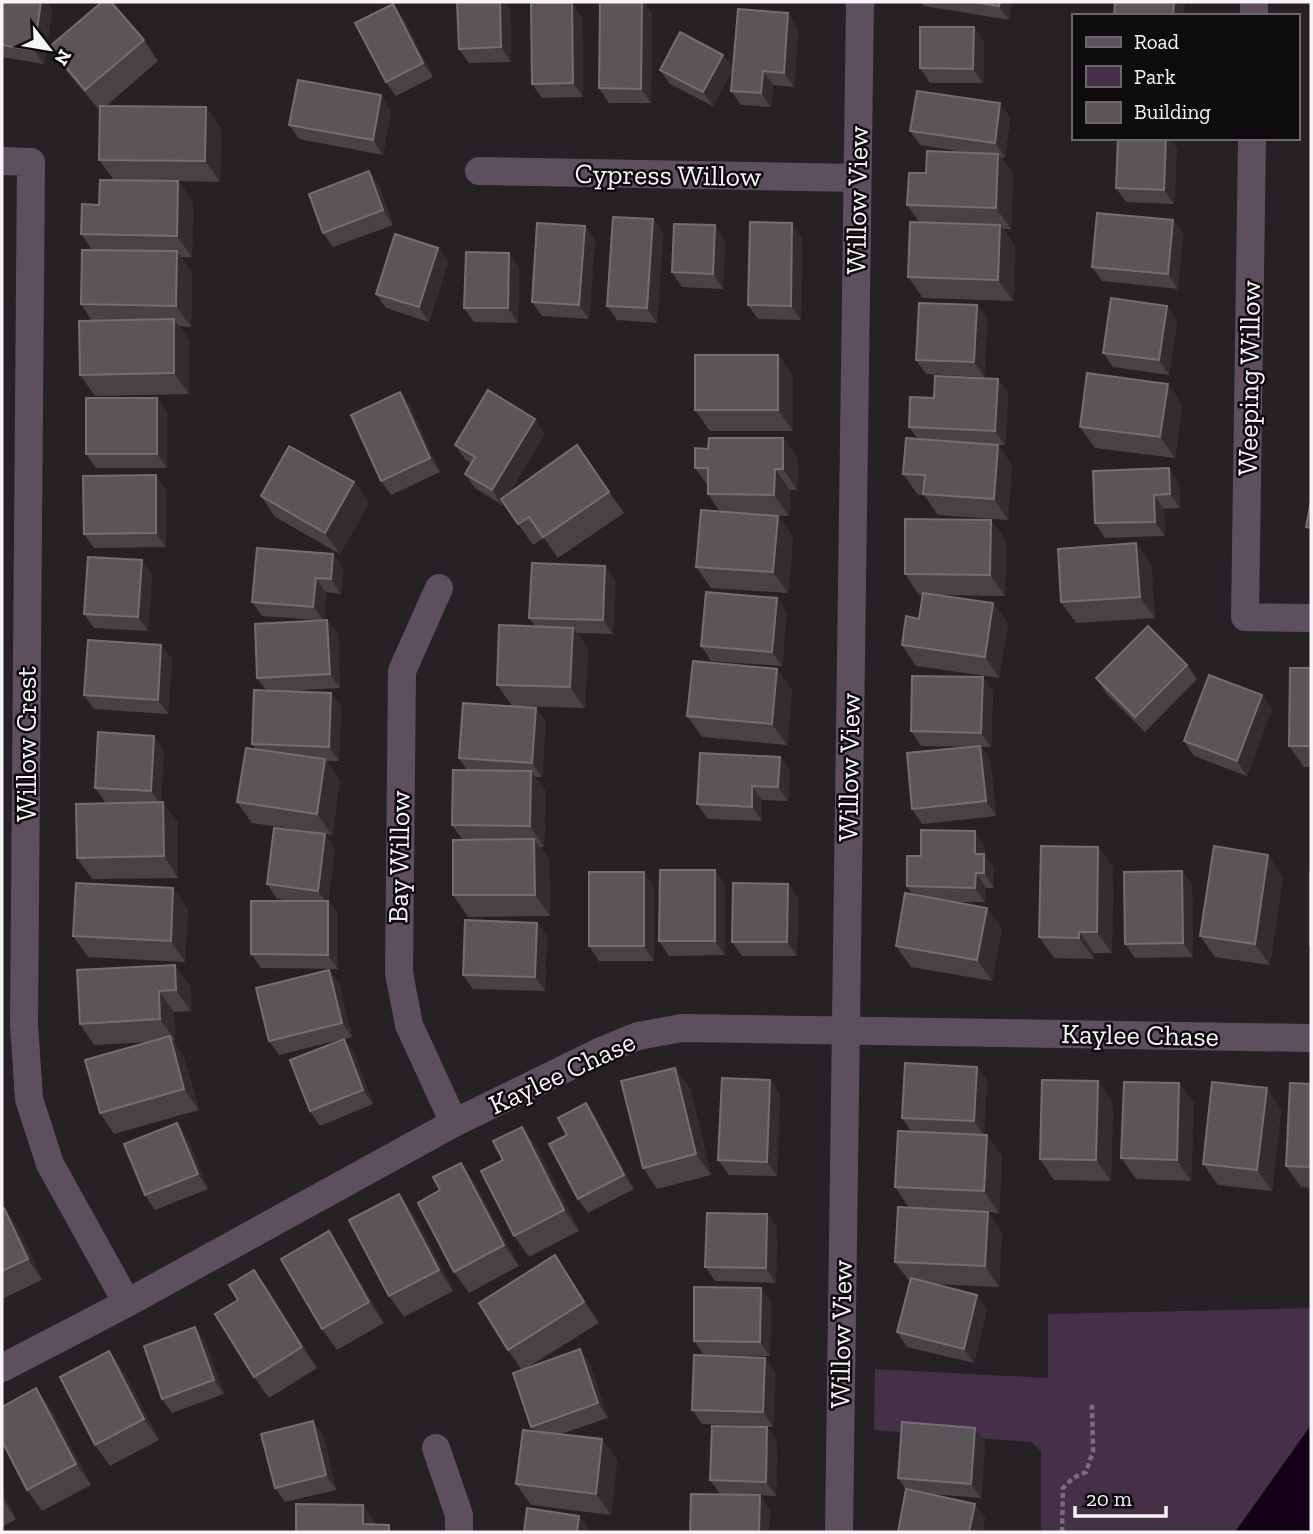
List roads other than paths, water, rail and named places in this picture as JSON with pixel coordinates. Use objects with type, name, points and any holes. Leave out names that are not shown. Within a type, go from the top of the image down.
[{"type":"street","name":"Willow View","points":[[839,1532],[860,2]]},
{"type":"street","name":"Weeping Willow","points":[[1252,140],[1245,617],[1311,618]]},
{"type":"street","name":"Willow Crest","points":[[2,161],[31,162],[24,1011],[29,1099],[50,1164],[127,1303]]},
{"type":"street","name":"Cypress Willow","points":[[480,172],[858,178]]},
{"type":"street","name":"Bay Willow","points":[[439,588],[402,671],[399,973],[409,1025],[454,1123]]},
{"type":"street","name":"Kaylee Chase","points":[[2,1368],[127,1303],[454,1123],[599,1052],[638,1036],[682,1028],[1311,1038]]},
{"type":"street","points":[[436,1448],[459,1515],[459,1532]]}]
